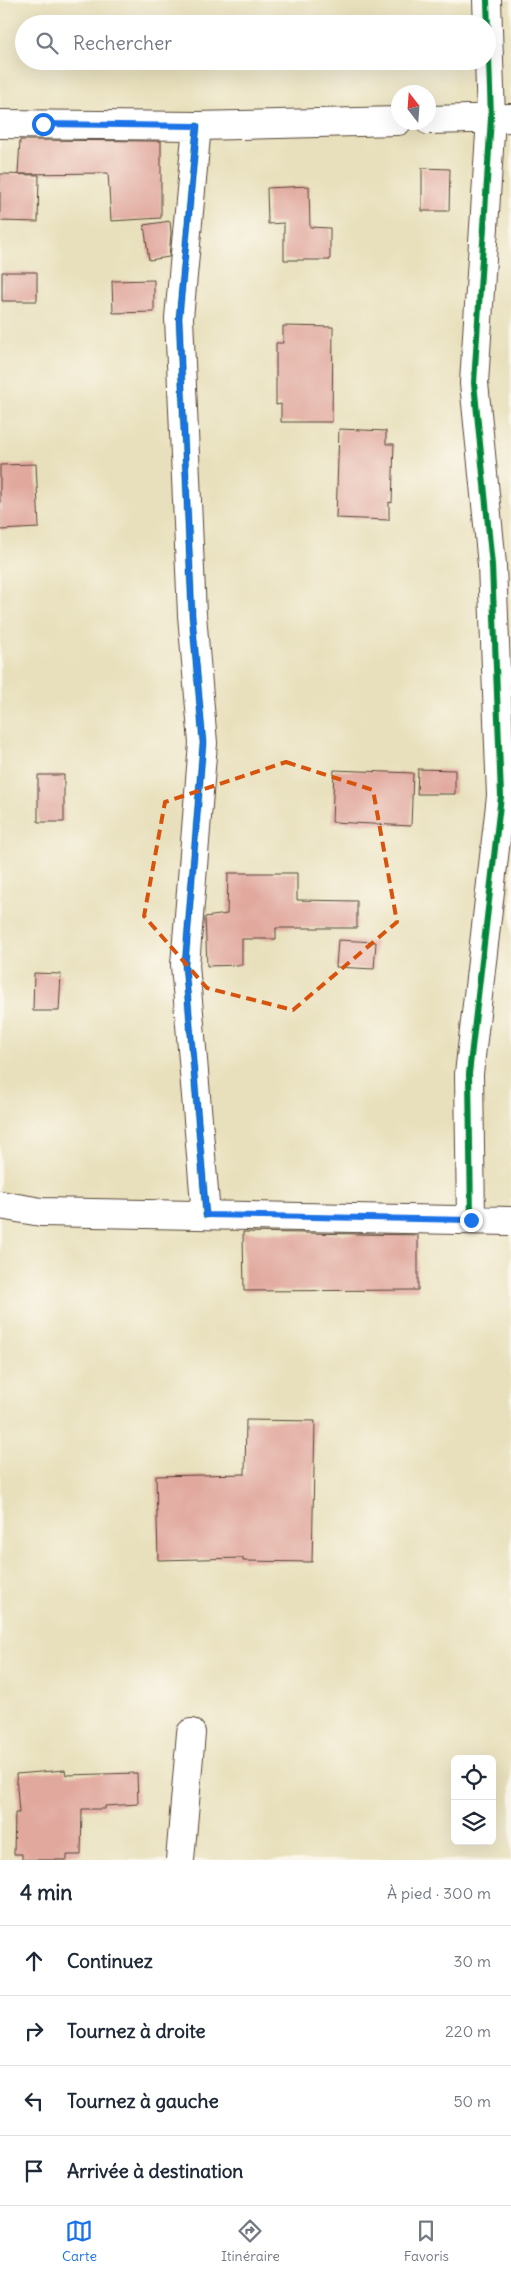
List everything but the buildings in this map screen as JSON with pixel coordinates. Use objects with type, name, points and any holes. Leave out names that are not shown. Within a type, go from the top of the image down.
[{"type":"street","points":[[487,0],[489,15]]},
{"type":"street","points":[[471,1220],[468,1074],[501,796],[492,565],[474,383],[501,118],[495,70]]},
{"type":"street","points":[[436,120],[501,118]]},
{"type":"street","points":[[0,124],[197,126],[391,121]]},
{"type":"street","points":[[197,126],[179,318],[192,615],[203,743],[185,965],[206,1215]]},
{"type":"street","points":[[0,1205],[41,1212],[511,1221]]},
{"type":"street","points":[[180,1860],[191,1733]]},
{"type":"highlighted area","points":[[286,762],[373,790],[397,922],[293,1010],[207,988],[144,916],[165,802]]},
{"type":"cycle path","points":[[487,0],[488,15]]},
{"type":"cycle path","points":[[471,1220],[469,1074],[501,796],[492,565],[474,383],[491,118],[489,70]]},
{"type":"cycle path","points":[[197,126],[179,318],[192,615],[203,743],[185,965],[206,1215]]},
{"type":"route","points":[[43,124],[197,126],[179,318],[192,615],[203,743],[185,965],[206,1215],[471,1220]]}]
